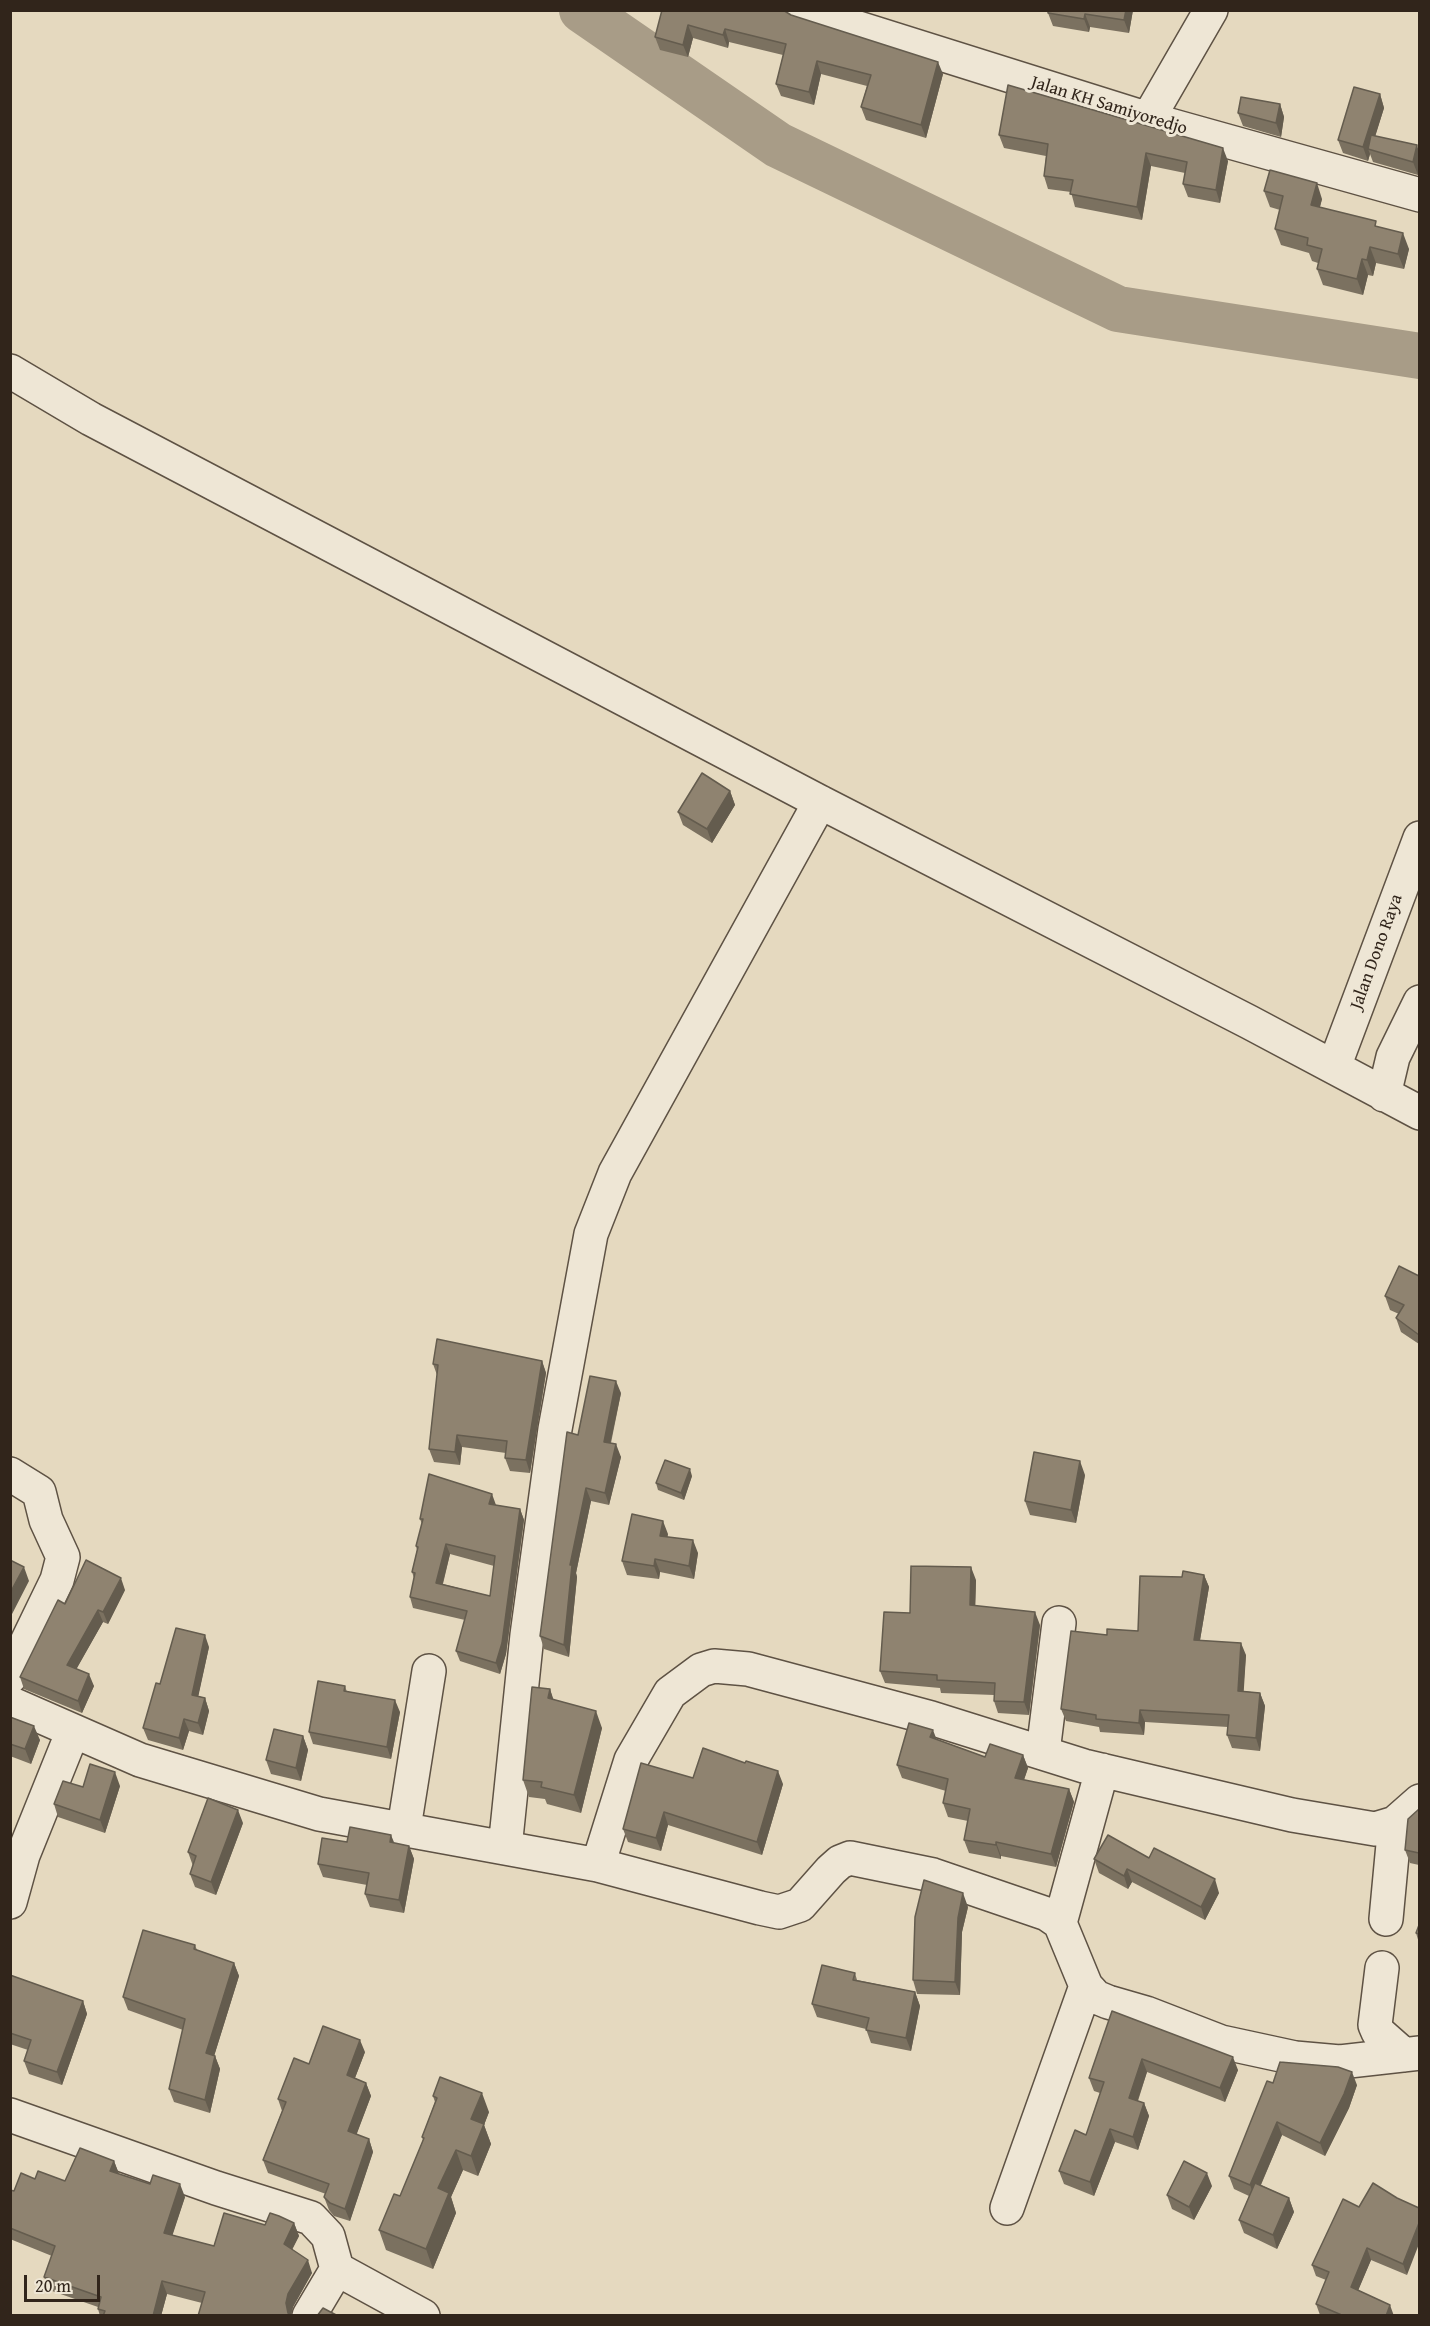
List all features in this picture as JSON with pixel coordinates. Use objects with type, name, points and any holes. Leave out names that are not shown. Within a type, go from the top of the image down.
[{"type":"street","name":"Jalan KH Samiyoredjo","points":[[801,10],[1148,119],[1419,195]]},
{"type":"street","points":[[1148,119],[1211,10]]},
{"type":"street","points":[[10,371],[91,419],[820,802],[1419,1113]]},
{"type":"street","points":[[505,1848],[527,1635],[555,1429],[591,1234],[615,1173],[820,802]]},
{"type":"street","name":"Jalan Dono Raya","points":[[1334,1067],[1419,838]]},
{"type":"street","points":[[1384,1095],[1393,1057],[1419,1002]]},
{"type":"street","points":[[10,1474],[39,1492],[46,1520],[63,1557],[57,1580],[10,1677]]},
{"type":"street","points":[[1043,1752],[1059,1623]]},
{"type":"street","points":[[598,1865],[631,1760],[670,1693],[700,1670],[714,1666],[748,1669],[892,1706],[1102,1770],[1292,1815],[1375,1829],[1395,1822],[1419,1801]]},
{"type":"street","points":[[404,1828],[429,1671]]},
{"type":"street","points":[[10,1703],[140,1760],[319,1814],[598,1865],[779,1911],[791,1910],[800,1905],[840,1862],[850,1858],[933,1875],[1037,1910],[1060,1923]]},
{"type":"street","points":[[10,1902],[23,1856],[73,1731]]},
{"type":"street","points":[[1102,1770],[1060,1923],[1086,1986],[1096,1997],[1146,2013],[1221,2042],[1295,2058],[1340,2062],[1412,2054]]},
{"type":"street","points":[[1386,1919],[1395,1822]]},
{"type":"street","points":[[1382,1968],[1375,2025],[1378,2032],[1412,2054]]},
{"type":"street","points":[[1007,2208],[1086,1986]]},
{"type":"street","points":[[10,2115],[216,2188],[311,2218],[328,2236],[337,2269],[309,2316]]},
{"type":"street","points":[[337,2269],[423,2316]]},
{"type":"building","points":[[662,10],[783,10],[791,15],[938,62],[921,125],[861,107],[871,75],[817,61],[809,92],[776,84],[786,44],[725,29],[723,35],[688,25],[683,45],[655,37]]},
{"type":"building","points":[[1048,10],[1126,10],[1124,20],[1085,14],[1084,19],[1048,13]]},
{"type":"building","points":[[1008,85],[1223,148],[1216,190],[1183,184],[1187,162],[1146,153],[1137,207],[1070,194],[1073,180],[1044,176],[1048,144],[999,135]]},
{"type":"building","points":[[1354,87],[1380,94],[1363,147],[1338,140]]},
{"type":"building","points":[[1241,97],[1280,104],[1276,123],[1238,113]]},
{"type":"building","points":[[1371,135],[1417,145],[1413,162],[1368,149]]},
{"type":"building","points":[[1270,170],[1317,183],[1311,205],[1376,221],[1375,226],[1403,233],[1398,254],[1370,247],[1367,260],[1362,259],[1357,279],[1317,269],[1322,249],[1307,245],[1308,238],[1275,229],[1283,196],[1264,191]]},
{"type":"building","points":[[702,773],[730,791],[707,829],[678,812]]},
{"type":"building","points":[[1399,1266],[1419,1276],[1419,1335],[1396,1318],[1404,1305],[1385,1296]]},
{"type":"building","points":[[437,1339],[542,1361],[526,1460],[505,1458],[507,1441],[457,1435],[455,1452],[429,1449],[438,1365],[433,1364]]},
{"type":"building","points":[[590,1376],[616,1381],[604,1442],[616,1444],[605,1493],[586,1488],[570,1565],[572,1565],[564,1645],[540,1636],[567,1432],[578,1435]]},
{"type":"building","points":[[1034,1452],[1080,1461],[1071,1510],[1025,1501]]},
{"type":"building","points":[[665,1460],[690,1469],[681,1493],[656,1483]]},
{"type":"building","points":[[429,1474],[492,1494],[489,1504],[520,1509],[502,1643],[496,1663],[456,1651],[467,1611],[410,1597],[415,1573],[412,1572],[418,1547],[416,1546],[423,1519],[420,1519]],"holes":[[[446,1544],[495,1556],[490,1596],[436,1583]]]},
{"type":"building","points":[[632,1514],[663,1521],[660,1536],[693,1540],[689,1566],[655,1559],[654,1566],[622,1561]]},
{"type":"building","points":[[10,1560],[24,1567],[10,1593]]},
{"type":"building","points":[[86,1560],[121,1578],[103,1612],[98,1610],[67,1665],[89,1674],[78,1701],[20,1677],[58,1600],[65,1604]]},
{"type":"building","points":[[911,1566],[971,1567],[970,1605],[1035,1612],[1024,1702],[994,1701],[995,1683],[937,1680],[937,1675],[880,1671],[884,1612],[910,1613]]},
{"type":"building","points":[[1183,1571],[1204,1575],[1194,1640],[1241,1643],[1238,1691],[1260,1693],[1256,1738],[1227,1735],[1229,1715],[1140,1710],[1139,1723],[1096,1719],[1096,1715],[1061,1709],[1071,1631],[1107,1635],[1107,1629],[1138,1631],[1140,1576],[1182,1577]]},
{"type":"building","points":[[176,1628],[205,1635],[192,1695],[205,1698],[198,1723],[184,1719],[179,1738],[143,1728],[156,1683],[160,1684]]},
{"type":"building","points":[[318,1681],[345,1686],[344,1691],[395,1700],[387,1747],[309,1732]]},
{"type":"building","points":[[532,1687],[550,1689],[548,1698],[596,1711],[574,1795],[541,1787],[542,1782],[523,1780]]},
{"type":"building","points":[[10,1717],[34,1726],[25,1749],[10,1744]]},
{"type":"building","points":[[909,1723],[933,1730],[930,1737],[985,1757],[990,1744],[1023,1755],[1015,1778],[1069,1789],[1051,1854],[996,1842],[996,1845],[964,1840],[970,1809],[943,1803],[948,1779],[897,1765]]},
{"type":"building","points":[[274,1729],[303,1736],[296,1768],[266,1760]]},
{"type":"building","points":[[703,1748],[745,1763],[746,1761],[778,1771],[757,1842],[664,1812],[656,1838],[623,1829],[641,1763],[693,1778]]},
{"type":"building","points":[[90,1764],[115,1772],[100,1820],[54,1804],[63,1781],[83,1787]]},
{"type":"building","points":[[208,1798],[238,1810],[211,1882],[190,1874],[196,1856],[188,1852]]},
{"type":"building","points":[[1419,1809],[1419,1853],[1405,1850],[1408,1819]]},
{"type":"building","points":[[350,1827],[391,1835],[390,1842],[409,1846],[399,1900],[365,1894],[369,1873],[318,1864],[322,1838],[347,1842]]},
{"type":"building","points":[[1108,1835],[1149,1858],[1154,1848],[1215,1879],[1201,1907],[1127,1869],[1124,1876],[1094,1859]]},
{"type":"building","points":[[924,1880],[963,1893],[958,1918],[955,1982],[913,1980],[915,1917]]},
{"type":"building","points":[[143,1930],[195,1945],[194,1949],[234,1963],[206,2053],[215,2056],[205,2100],[169,2089],[185,2019],[123,1997]]},
{"type":"building","points":[[822,1965],[855,1973],[853,1980],[915,1992],[906,2038],[866,2030],[869,2018],[812,2004]]},
{"type":"building","points":[[10,1975],[83,2001],[57,2072],[24,2061],[31,2040],[10,2033]]},
{"type":"building","points":[[1112,2011],[1233,2057],[1220,2088],[1142,2059],[1129,2098],[1144,2103],[1133,2137],[1110,2129],[1090,2182],[1059,2171],[1075,2130],[1086,2135],[1104,2082],[1089,2078]]},
{"type":"building","points":[[323,2026],[360,2040],[347,2075],[366,2083],[348,2131],[369,2139],[345,2209],[330,2203],[324,2197],[329,2184],[263,2160],[286,2102],[278,2099],[294,2058],[309,2064]]},
{"type":"building","points":[[1280,2062],[1338,2067],[1352,2072],[1320,2143],[1277,2122],[1250,2185],[1229,2176],[1267,2081],[1273,2083]]},
{"type":"building","points":[[440,2077],[482,2093],[471,2119],[484,2124],[471,2156],[456,2150],[438,2188],[449,2193],[426,2249],[379,2230],[394,2194],[400,2196],[424,2138],[422,2137],[437,2098],[433,2096]]},
{"type":"building","points":[[80,2148],[114,2161],[110,2171],[150,2184],[153,2175],[180,2184],[164,2233],[214,2246],[224,2213],[265,2225],[270,2213],[294,2223],[284,2244],[308,2260],[288,2294],[286,2303],[291,2316],[198,2316],[205,2292],[162,2281],[153,2316],[103,2316],[105,2311],[98,2309],[101,2297],[44,2277],[55,2246],[10,2228],[10,2190],[14,2191],[21,2173],[35,2179],[38,2171],[65,2181]]},
{"type":"building","points":[[1184,2161],[1207,2173],[1189,2207],[1167,2195]]},
{"type":"building","points":[[1255,2183],[1289,2198],[1273,2235],[1239,2220]]},
{"type":"building","points":[[1373,2183],[1419,2208],[1419,2223],[1403,2264],[1367,2248],[1351,2287],[1390,2305],[1386,2316],[1344,2316],[1316,2304],[1329,2272],[1312,2265],[1343,2199],[1359,2207]]},
{"type":"building","points":[[323,2308],[338,2316],[317,2316]]},
{"type":"waterway","points":[[582,10],[778,145],[1118,309],[1420,356]]}]
